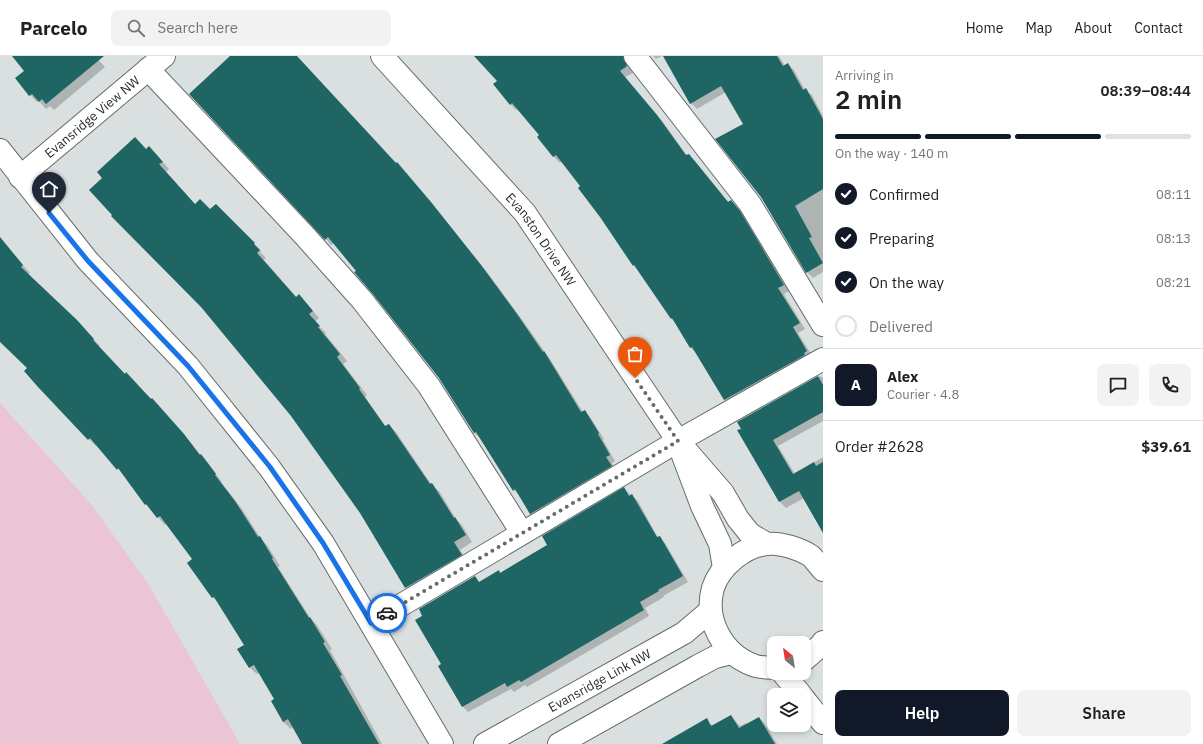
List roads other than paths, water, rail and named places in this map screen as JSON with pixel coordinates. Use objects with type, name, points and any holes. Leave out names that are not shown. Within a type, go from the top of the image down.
[{"type":"street","name":"Evanston Drive NW","points":[[382,56],[525,213],[678,441],[723,493],[738,519],[750,534],[767,544]]},
{"type":"street","points":[[635,56],[750,204],[823,325]]},
{"type":"street","points":[[156,62],[304,235],[362,300],[429,386],[522,533]]},
{"type":"street","name":"Evansridge View NW","points":[[20,177],[156,62]]},
{"type":"street","points":[[0,150],[88,261],[188,366],[270,467],[323,543],[442,744]]},
{"type":"street","points":[[371,623],[678,441],[823,359]]},
{"type":"street","name":"Evanston Drive NW","points":[[678,441],[702,506],[720,544],[724,568]]},
{"type":"street","points":[[767,667],[753,666],[732,653],[717,634],[710,611],[713,588],[724,568],[743,551],[767,544],[790,546],[819,560]]},
{"type":"street","name":"Evansridge Link NW","points":[[485,744],[684,633],[710,611]]},
{"type":"street","points":[[811,655],[822,647]]},
{"type":"street","points":[[559,744],[715,657],[732,653]]},
{"type":"street","points":[[789,680],[795,688]]},
{"type":"street","points":[[811,708],[823,723]]}]
